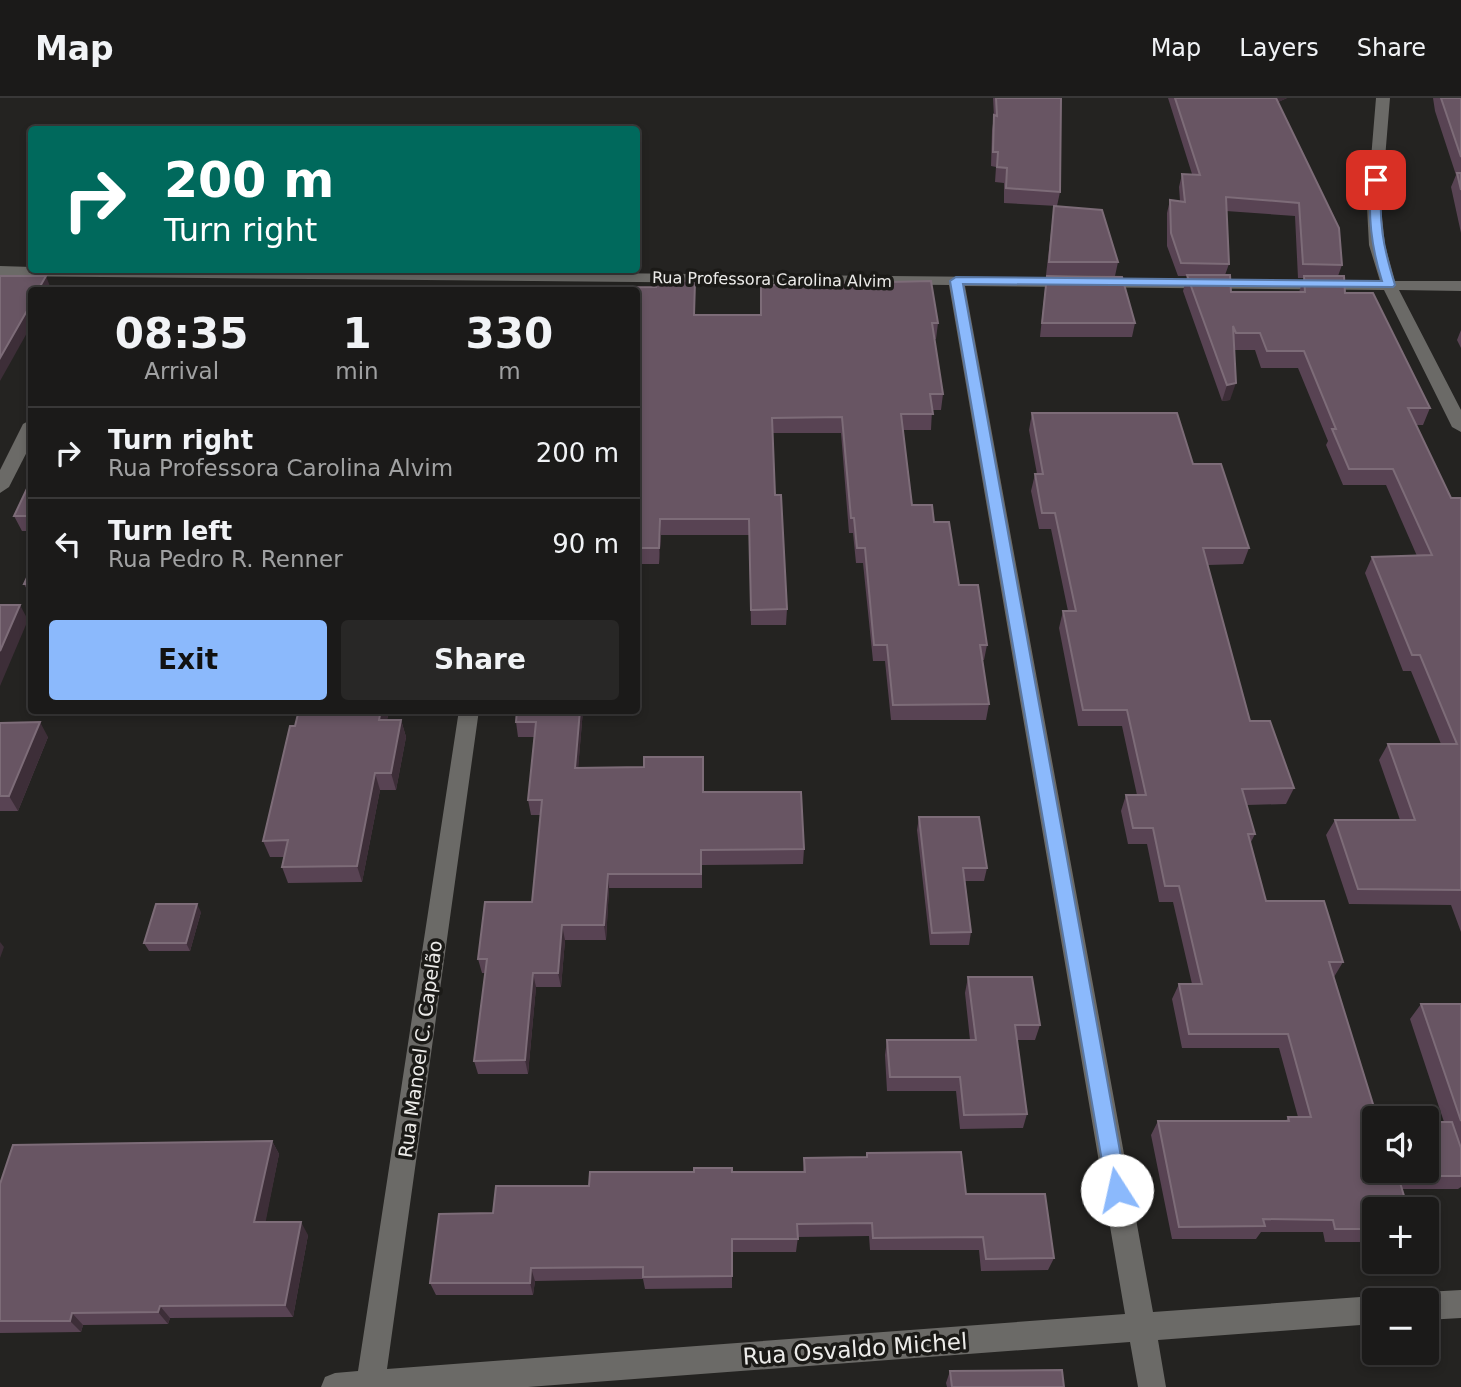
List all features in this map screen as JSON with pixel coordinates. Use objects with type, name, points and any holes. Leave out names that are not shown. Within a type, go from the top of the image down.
[{"type":"street","points":[[1383,98],[1374,207],[1377,245],[1389,285],[1461,427]]},
{"type":"street","name":"Rua Professora Carolina Alvim","points":[[0,271],[28,271]]},
{"type":"street","name":"Rua Professora Carolina Alvim","points":[[143,273],[531,284],[956,281],[1461,286]]},
{"type":"street","points":[[956,281],[1152,1387]]},
{"type":"street","points":[[0,487],[28,432]]},
{"type":"street","name":"Rua Manoel C. Capelão","points":[[371,1386],[468,714]]},
{"type":"street","points":[[1439,1305],[1461,1304]]},
{"type":"street","name":"Rua Osvaldo Michel","points":[[335,1387],[1362,1311]]},
{"type":"building","points":[[996,98],[1061,98],[1060,192],[1006,188],[1007,168],[997,167],[998,152],[993,152]]},
{"type":"building","points":[[1175,98],[1276,98],[1339,228],[1342,265],[1303,264],[1299,203],[1226,197],[1229,264],[1181,263],[1171,233],[1170,200],[1185,202],[1182,174],[1200,175]]},
{"type":"building","points":[[1441,98],[1461,98],[1461,157]]},
{"type":"building","points":[[1457,173],[1461,173],[1461,190]]},
{"type":"building","points":[[1054,206],[1102,210],[1118,262],[1049,262]]},
{"type":"building","points":[[1187,275],[1230,275],[1231,292],[1305,292],[1304,276],[1344,276],[1345,293],[1373,293],[1430,408],[1408,408],[1451,498],[1461,498],[1461,890],[1358,889],[1335,820],[1415,820],[1388,744],[1457,744],[1420,655],[1412,655],[1372,557],[1432,555],[1393,469],[1349,469],[1332,429],[1336,429],[1304,351],[1267,351],[1260,333],[1236,333],[1233,326],[1236,383],[1227,385]]},
{"type":"building","points":[[0,276],[46,276],[40,287],[28,287],[28,309],[0,358]]},
{"type":"building","points":[[1047,276],[1122,277],[1135,323],[1042,323]]},
{"type":"building","points":[[656,281],[695,281],[694,315],[761,315],[761,285],[931,281],[938,323],[932,323],[943,394],[930,394],[933,414],[901,414],[912,505],[932,505],[934,522],[949,522],[959,585],[978,585],[987,645],[980,645],[989,704],[893,705],[887,645],[874,645],[865,548],[857,548],[854,518],[851,518],[842,417],[772,418],[775,495],[781,495],[787,609],[751,610],[749,519],[660,519],[659,548],[640,548],[640,287],[656,287]]},
{"type":"building","points":[[131,286],[414,286],[414,287]]},
{"type":"building","points":[[1032,413],[1177,413],[1193,464],[1221,464],[1249,548],[1203,548],[1250,721],[1270,721],[1294,788],[1242,789],[1255,834],[1248,834],[1266,901],[1324,901],[1343,962],[1329,962],[1374,1106],[1362,1106],[1362,1183],[1400,1183],[1404,1197],[1362,1197],[1362,1229],[1335,1229],[1333,1220],[1263,1219],[1265,1226],[1179,1227],[1158,1121],[1289,1121],[1288,1117],[1311,1117],[1288,1034],[1189,1034],[1179,984],[1202,984],[1179,886],[1165,886],[1153,828],[1133,828],[1126,795],[1146,795],[1127,710],[1083,710],[1063,611],[1076,611],[1055,513],[1042,513],[1035,474],[1043,474]]},
{"type":"building","points":[[28,486],[28,516],[14,516]]},
{"type":"building","points":[[0,605],[20,605],[0,651]]},
{"type":"building","points":[[298,714],[380,714],[379,720],[401,720],[391,773],[375,773],[357,866],[282,867],[288,840],[263,841],[290,726],[295,726]]},
{"type":"building","points":[[517,714],[580,714],[575,768],[644,767],[644,757],[703,757],[703,792],[801,792],[804,849],[701,850],[701,874],[608,874],[604,925],[562,925],[558,973],[533,973],[525,1060],[474,1061],[487,959],[478,959],[485,902],[532,902],[542,800],[528,800],[536,722],[516,722]]},
{"type":"building","points":[[40,722],[9,796],[0,796],[0,723]]},
{"type":"building","points":[[919,817],[979,817],[987,868],[963,868],[971,932],[932,933]]},
{"type":"building","points":[[156,904],[197,904],[186,943],[144,943]]},
{"type":"building","points":[[968,977],[1032,977],[1040,1025],[1015,1025],[1027,1114],[964,1115],[960,1077],[890,1077],[887,1040],[976,1040]]},
{"type":"building","points":[[1421,1004],[1461,1004],[1461,1121]]},
{"type":"building","points":[[1439,1122],[1452,1122],[1461,1148],[1461,1176],[1439,1176]]},
{"type":"building","points":[[272,1141],[254,1222],[301,1222],[285,1305],[160,1306],[158,1312],[72,1313],[70,1321],[0,1321],[0,1184],[13,1145]]},
{"type":"building","points":[[961,1152],[966,1194],[1045,1194],[1054,1258],[986,1259],[983,1237],[873,1238],[872,1223],[797,1224],[798,1239],[732,1239],[732,1276],[643,1277],[643,1267],[531,1268],[530,1283],[430,1283],[439,1214],[493,1213],[496,1186],[589,1186],[590,1172],[694,1172],[694,1168],[732,1168],[732,1172],[805,1172],[804,1158],[867,1157],[867,1153]]},
{"type":"building","points":[[1062,1370],[1064,1387],[952,1387],[950,1371]]},
{"type":"route","points":[[1117,1190],[956,281],[1389,285],[1377,245],[1374,207],[1376,180]]}]
